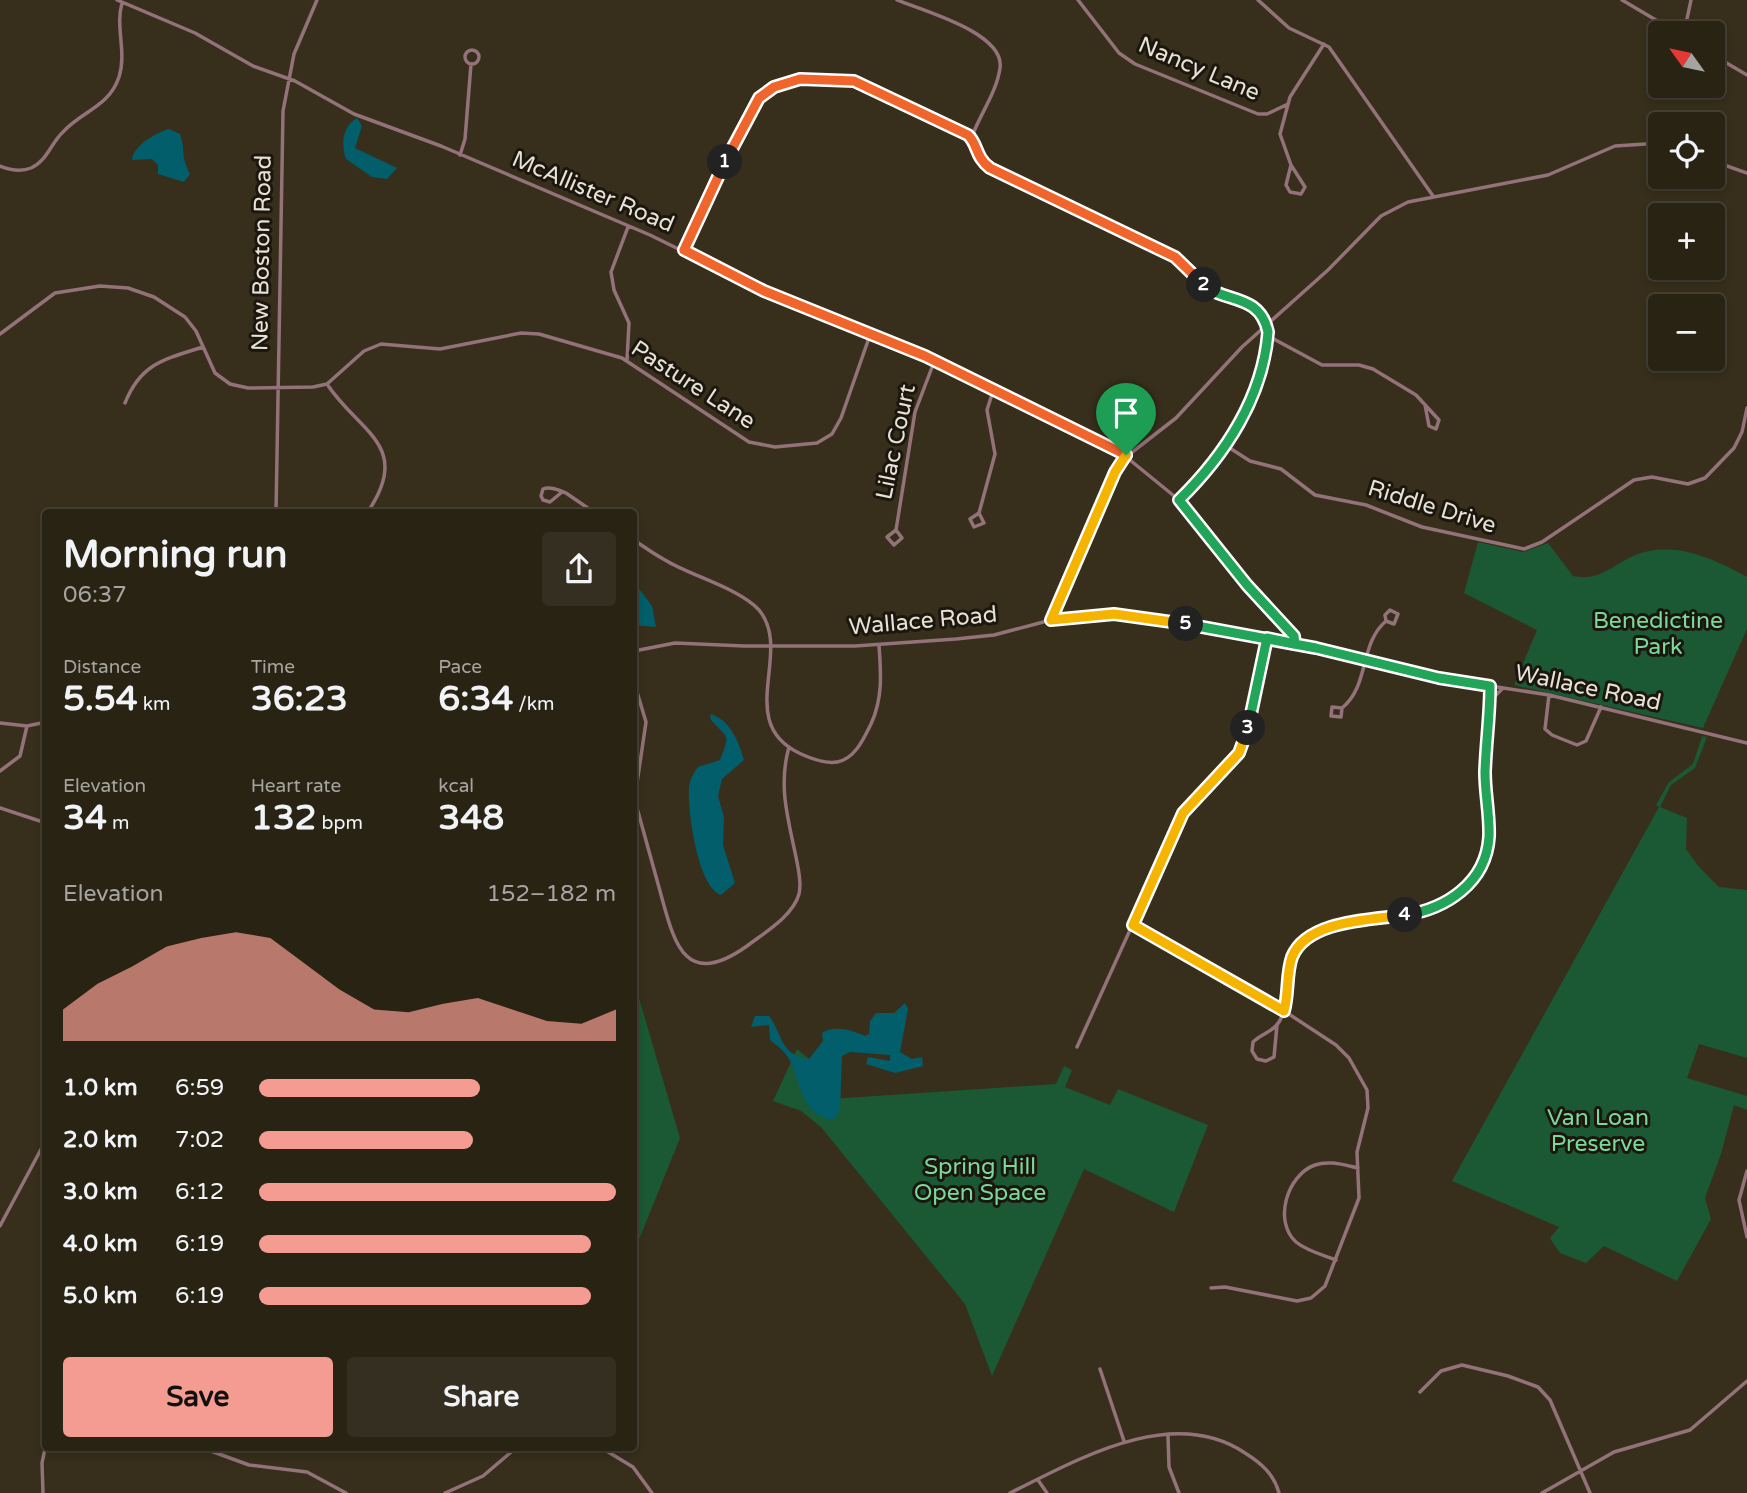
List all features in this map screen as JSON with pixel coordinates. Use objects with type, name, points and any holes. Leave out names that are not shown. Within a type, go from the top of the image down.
[{"type":"street","name":"McAllister Road","points":[[117,0],[195,33],[253,66],[287,79],[354,114],[460,155],[684,250],[764,291],[934,361],[993,391],[1048,414],[1126,455],[1179,500],[1247,585],[1287,625],[1295,644]]},
{"type":"street","name":"New Boston Road","points":[[276,509],[281,148],[287,79],[299,40],[317,0]]},
{"type":"street","points":[[897,0],[980,35],[996,49],[1000,57],[1000,73],[972,139],[978,156],[990,168],[1175,257],[1213,292],[1244,300],[1266,325],[1268,336],[1257,386],[1225,445],[1179,500]]},
{"type":"street","name":"Nancy Lane","points":[[1078,0],[1116,49],[1135,64],[1258,114],[1267,114],[1289,104]]},
{"type":"street","points":[[1258,0],[1289,28],[1324,44],[1433,196]]},
{"type":"street","points":[[1622,0],[1658,21]]},
{"type":"street","points":[[1687,21],[1691,0]]},
{"type":"street","points":[[0,166],[11,170],[32,167],[46,156],[62,132],[106,100],[116,83],[121,65],[118,23],[122,2]]},
{"type":"street","points":[[1291,164],[1286,186],[1293,193],[1301,194],[1305,187],[1279,138],[1289,104],[1324,44]]},
{"type":"street","points":[[460,155],[466,139],[471,64],[465,56],[472,50],[478,58],[471,64]]},
{"type":"street","points":[[1726,63],[1747,75]]},
{"type":"street","points":[[684,250],[753,105],[766,92],[782,83],[800,79],[854,81],[972,139]]},
{"type":"street","points":[[1051,620],[1115,472],[1126,455],[1176,418],[1228,360],[1341,258],[1381,216],[1400,205],[1433,196],[1539,177],[1615,146],[1648,144]]},
{"type":"street","points":[[1725,165],[1747,173]]},
{"type":"street","points":[[627,361],[629,323],[614,290],[611,272],[628,227]]},
{"type":"street","points":[[0,334],[55,293],[91,286],[118,286],[145,293],[178,311],[191,323],[215,373],[230,384],[278,387],[327,384],[369,429],[382,454],[383,482],[369,509]]},
{"type":"street","name":"Pasture Lane","points":[[327,384],[364,351],[390,342],[440,349],[530,333],[627,361],[749,442],[766,446],[808,445],[825,439],[838,426],[870,335]]},
{"type":"street","points":[[1268,336],[1322,365],[1368,367],[1413,393],[1425,405],[1439,420],[1436,429],[1429,426],[1425,405]]},
{"type":"street","points":[[125,403],[142,372],[158,362],[203,347]]},
{"type":"street","name":"Lilac Court","points":[[896,530],[900,533],[901,540],[892,544],[888,535],[896,530],[915,412],[934,361]]},
{"type":"street","points":[[979,513],[984,523],[974,527],[970,519],[979,513],[995,454],[987,410],[993,391]]},
{"type":"street","name":"Riddle Drive","points":[[1225,445],[1250,461],[1281,469],[1315,495],[1366,505],[1422,527],[1524,549],[1542,541],[1633,480],[1652,477],[1683,484],[1701,480],[1735,446],[1747,408]]},
{"type":"street","points":[[562,492],[550,502],[545,502],[541,496],[542,490],[548,488],[562,492],[589,509]]},
{"type":"street","points":[[637,542],[665,560],[757,608],[768,630],[770,646],[767,710],[773,728],[789,747],[816,760],[834,763],[843,761],[857,749],[879,704],[879,645]]},
{"type":"street","points":[[1342,708],[1357,691],[1374,634],[1386,621],[1388,611],[1398,614],[1396,623],[1386,621]]},
{"type":"street","name":"Wallace Road","points":[[637,650],[675,643],[879,645],[985,637],[1051,620],[1124,614],[1267,638],[1439,678],[1549,695],[1747,743]]},
{"type":"street","points":[[1077,1047],[1183,813],[1243,745],[1267,638]]},
{"type":"street","points":[[1278,1025],[1253,1042],[1252,1051],[1257,1059],[1266,1061],[1274,1057],[1292,957],[1309,935],[1325,928],[1433,909],[1463,889],[1478,872],[1489,837],[1485,769],[1490,686]]},
{"type":"street","points":[[1490,701],[1504,687]]},
{"type":"street","points":[[637,692],[646,722],[637,783]]},
{"type":"street","points":[[1549,695],[1545,729],[1552,735],[1577,745],[1586,741],[1601,707]]},
{"type":"street","points":[[0,723],[27,726],[42,723]]},
{"type":"street","points":[[0,771],[20,756],[27,726]]},
{"type":"street","points":[[637,799],[672,937],[689,958],[706,963],[733,955],[777,922],[796,902],[799,875],[782,789],[789,747]]},
{"type":"street","points":[[0,808],[42,822]]},
{"type":"street","points":[[1133,925],[1284,1011],[1336,1045],[1364,1082],[1368,1108],[1359,1143],[1357,1207],[1325,1286],[1306,1299],[1293,1300],[1225,1287],[1211,1288]]},
{"type":"street","points":[[0,1226],[42,1147]]},
{"type":"street","points":[[1336,1260],[1294,1240],[1285,1225],[1285,1206],[1298,1178],[1312,1166],[1330,1163],[1358,1168]]},
{"type":"street","points":[[1747,1171],[1739,1195],[1747,1237]]},
{"type":"street","points":[[1741,1216],[1747,1214]]},
{"type":"street","points":[[1420,1392],[1440,1371],[1453,1366],[1472,1367],[1534,1385],[1550,1400],[1590,1493]]},
{"type":"street","points":[[1100,1369],[1124,1441]]},
{"type":"street","points":[[1542,1493],[1578,1470],[1629,1446],[1674,1438],[1690,1430],[1747,1381]]},
{"type":"street","points":[[1168,1436],[1169,1467],[1179,1493]]},
{"type":"street","points":[[1010,1493],[1124,1441],[1168,1436],[1210,1437],[1236,1447],[1265,1468],[1279,1493]]},
{"type":"street","points":[[43,1493],[45,1451]]},
{"type":"street","points":[[211,1451],[249,1465],[307,1472],[346,1493]]},
{"type":"street","points":[[446,1493],[483,1476],[512,1451]]},
{"type":"street","points":[[607,1451],[633,1467],[652,1493]]},
{"type":"street","points":[[1038,1480],[1047,1493]]},
{"type":"green space","name":"Benedictine Park","points":[[1478,542],[1523,552],[1548,543],[1573,576],[1600,574],[1638,554],[1666,550],[1708,558],[1747,577],[1747,629],[1703,728],[1514,685],[1537,630],[1464,593]]},
{"type":"green space","name":"Van Loan Preserve","points":[[1702,736],[1707,737],[1695,768],[1671,785],[1660,807],[1687,818],[1686,849],[1719,887],[1747,890],[1747,1058],[1699,1044],[1687,1078],[1747,1096],[1747,1110],[1734,1105],[1721,1154],[1705,1198],[1711,1219],[1677,1281],[1604,1246],[1586,1263],[1560,1253],[1550,1238],[1559,1227],[1452,1181],[1659,807],[1656,805],[1669,782],[1693,764]]},
{"type":"green space","points":[[637,991],[680,1138],[637,1245]]},
{"type":"green space","name":"Spring Hill Open Space","points":[[797,1049],[824,1071],[831,1099],[1056,1084],[1064,1066],[1072,1070],[1065,1087],[1110,1105],[1118,1089],[1208,1125],[1174,1212],[1084,1169],[992,1376],[965,1304],[821,1127],[801,1111],[773,1101]]},
{"type":"water","points":[[357,118],[362,126],[355,148],[397,168],[387,179],[372,177],[346,159],[344,136],[348,126]]},
{"type":"water","points":[[169,129],[180,134],[182,140],[185,162],[190,174],[184,182],[158,174],[158,165],[152,159],[132,160],[136,150],[146,141]]},
{"type":"water","points":[[637,586],[652,606],[656,627],[637,625]]},
{"type":"water","points":[[710,714],[728,726],[744,760],[722,779],[718,796],[724,817],[723,845],[735,883],[721,895],[713,889],[700,864],[692,829],[689,798],[692,776],[698,767],[720,760],[726,741],[724,734],[711,720]]},
{"type":"water","points":[[905,1003],[908,1009],[900,1052],[912,1059],[922,1057],[923,1066],[895,1073],[866,1064],[868,1057],[890,1061],[890,1055],[850,1052],[842,1056],[840,1110],[834,1120],[816,1113],[805,1100],[788,1057],[770,1040],[769,1025],[751,1027],[755,1016],[769,1016],[787,1048],[799,1057],[809,1059],[823,1041],[822,1033],[843,1029],[865,1036],[869,1034],[870,1021],[876,1013],[894,1013]]},
{"type":"route","points":[[1126,455],[1048,414],[969,380],[925,356],[764,291],[684,250],[746,117],[759,98],[774,87],[791,80],[846,79],[863,85],[968,135],[978,156],[990,168],[1182,261],[1213,292],[1244,300],[1266,325],[1268,336],[1261,372],[1250,403],[1218,456],[1179,500],[1247,585],[1287,625],[1294,636],[1295,644],[1267,638],[1243,745],[1233,760],[1183,813],[1133,925],[1284,1011],[1292,957],[1296,948],[1309,935],[1325,928],[1433,909],[1449,900],[1473,880],[1486,855],[1489,837],[1485,769],[1490,686],[1439,678],[1316,648],[1295,644],[1267,638],[1262,637],[1138,616],[1100,614],[1051,620],[1115,472],[1126,455]]}]
